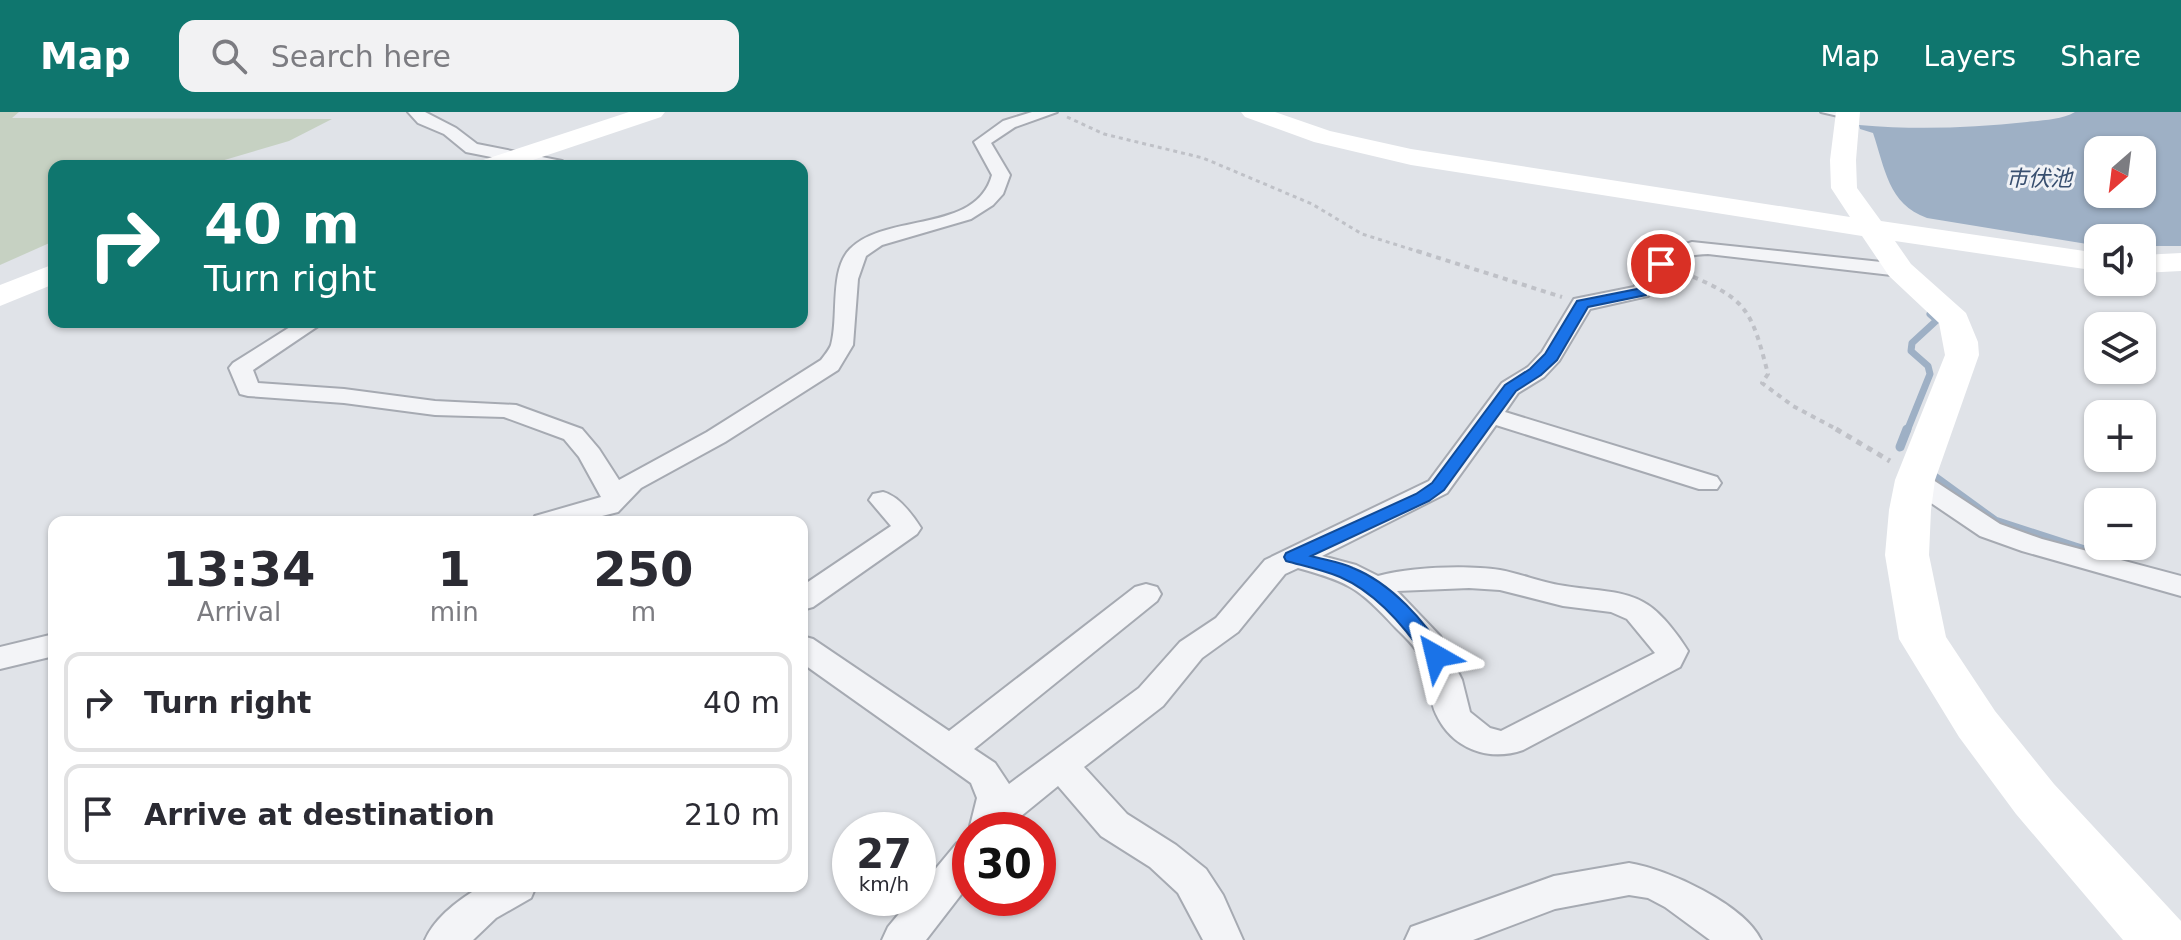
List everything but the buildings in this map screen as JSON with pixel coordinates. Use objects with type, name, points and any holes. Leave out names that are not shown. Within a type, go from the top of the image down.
[{"type":"street","points":[[416,112],[424,120],[450,131],[472,148],[532,160]]},
{"type":"street","points":[[508,160],[653,112]]},
{"type":"street","points":[[574,516],[613,508],[632,482],[727,430],[830,365],[842,345],[848,279],[857,253],[875,241],[946,223],[987,201],[997,190],[1001,175],[982,142],[1009,124],[1045,112]]},
{"type":"street","points":[[1253,112],[1298,129],[1378,151],[1634,194],[2084,260]]},
{"type":"street","points":[[1840,113],[1844,188],[1900,270],[1954,320],[1961,342],[1962,355],[1915,480],[1907,555],[1923,639],[1977,724],[2035,799],[2160,940]]},
{"type":"street","points":[[1003,812],[1151,697],[1191,650],[1227,625],[1275,567],[1438,487],[1510,388],[1536,372],[1551,356],[1582,304],[1641,292],[1661,264],[1664,254],[1678,248],[1708,248],[1900,270]]},
{"type":"street","points":[[2156,263],[2181,262]]},
{"type":"street","points":[[0,296],[48,276]]},
{"type":"street","points":[[304,328],[241,368],[248,389],[344,396],[435,408],[507,410],[573,434],[590,454],[613,508]]},
{"type":"street","points":[[1492,416],[1708,483]]},
{"type":"street","points":[[1915,480],[1990,530],[2032,545],[2181,586]]},
{"type":"street","points":[[808,596],[907,528],[883,500]]},
{"type":"street","points":[[1293,557],[1346,572],[1375,587],[1429,644],[1446,680],[1451,711],[1458,721],[1480,739],[1492,743],[1511,741],[1657,667],[1669,659],[1672,651],[1638,612],[1610,601],[1563,596],[1500,580],[1469,578],[1391,582],[1375,587]]},
{"type":"street","points":[[949,750],[1146,594]]},
{"type":"street","points":[[0,658],[48,646]]},
{"type":"street","points":[[808,651],[983,773],[993,785],[997,798],[993,812]]},
{"type":"street","points":[[1061,765],[1114,825],[1163,856],[1192,881],[1209,907],[1223,940]]},
{"type":"street","points":[[902,940],[952,877]]},
{"type":"street","points":[[1425,940],[1554,893],[1629,879],[1654,883],[1679,895],[1741,940]]},
{"type":"street","points":[[445,940],[482,906],[506,892]]},
{"type":"path","points":[[1056,112],[1104,134],[1203,158],[1312,204],[1362,234],[1582,304]]},
{"type":"path","points":[[1661,264],[1735,297],[1745,312],[1764,358],[1768,374],[1762,383],[1790,407],[1872,448],[1915,480]]},
{"type":"green space","points":[[0,112],[19,112],[12,118],[332,119],[289,141],[224,160],[48,160],[48,244],[0,265]]},
{"type":"water","name":"市伏池","points":[[2075,112],[2181,112],[2181,246],[2156,246],[2156,224],[2084,224],[2084,244],[1927,218],[1914,212],[1896,194],[1885,172],[1873,133],[1860,129],[1859,125],[1964,127],[2058,118]]},
{"type":"waterway","points":[[1907,431],[1930,374],[1928,366],[1911,351],[1912,343],[1937,320],[1930,314]]},
{"type":"waterway","points":[[1900,447],[1907,429]]},
{"type":"waterway","points":[[1933,476],[1995,521],[2084,550]]},
{"type":"route","points":[[1436,656],[1420,632],[1375,587],[1327,565],[1293,557],[1423,497],[1438,487],[1510,388],[1536,372],[1560,345],[1582,304],[1641,292],[1661,264]]}]
